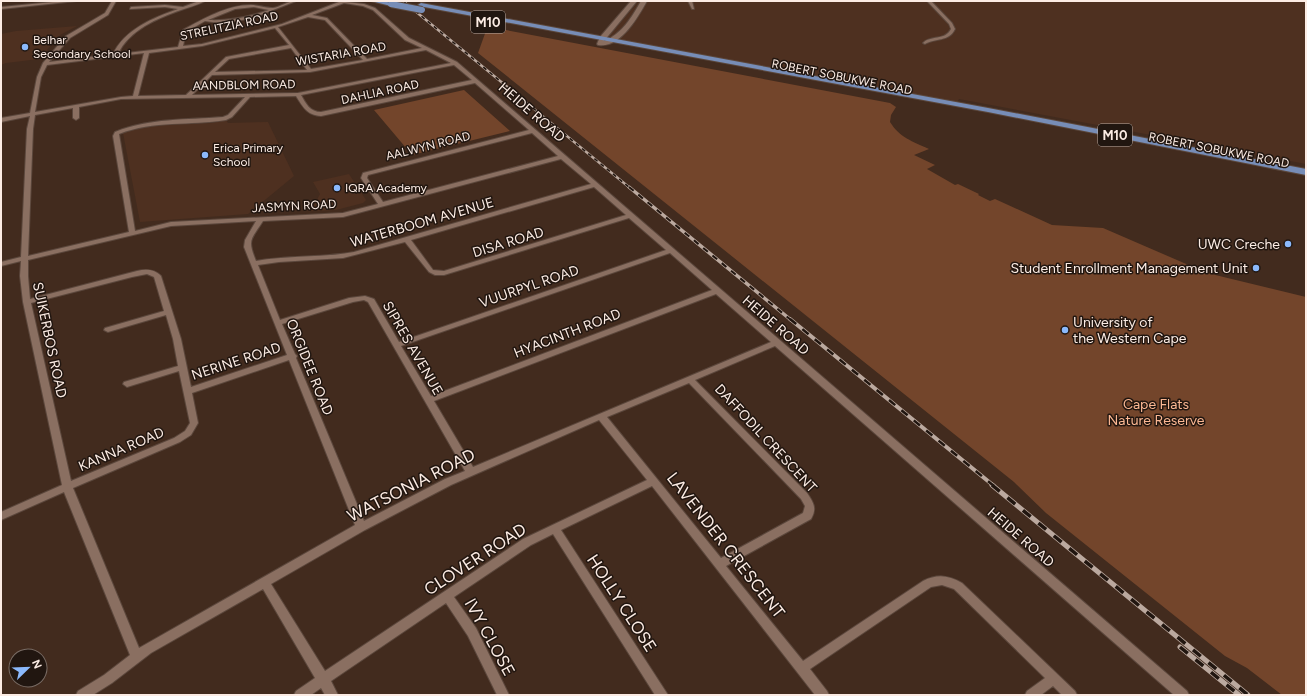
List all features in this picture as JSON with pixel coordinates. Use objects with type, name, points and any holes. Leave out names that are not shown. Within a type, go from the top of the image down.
[{"type":"main road","name":"ROBERT SOBUKWE ROAD","points":[[374,1],[422,7]]},
{"type":"main road","name":"ROBERT SOBUKWE ROAD","points":[[401,1],[422,7],[1306,180]]},
{"type":"main road","name":"ROBERT SOBUKWE ROAD","points":[[613,40],[988,110],[1306,172]]},
{"type":"street","points":[[11,7],[16,1]]},
{"type":"street","points":[[1,8],[75,1]]},
{"type":"street","name":"SUIKERBOS ROAD","points":[[114,1],[107,14],[68,37],[45,64],[39,77],[32,114],[24,258],[24,287],[67,486],[132,648],[137,656]]},
{"type":"street","points":[[115,55],[116,49],[131,34],[155,20],[203,1]]},
{"type":"street","points":[[206,21],[225,23],[237,22],[294,1]]},
{"type":"street","name":"STRELITZIA ROAD","points":[[45,64],[202,45],[276,27],[340,1]]},
{"type":"street","name":"HEIDE ROAD","points":[[340,1],[364,5],[374,9],[407,39],[455,64],[1183,695]]},
{"type":"street","points":[[601,42],[634,1]]},
{"type":"street","points":[[601,42],[617,38],[634,18],[644,1]]},
{"type":"street","points":[[690,1],[693,8]]},
{"type":"street","points":[[925,43],[929,40],[948,36],[953,29],[951,24],[929,1]]},
{"type":"street","points":[[131,8],[165,6],[185,8]]},
{"type":"street","points":[[180,48],[184,32],[239,7],[254,6],[273,9]]},
{"type":"street","points":[[308,15],[328,20],[366,60]]},
{"type":"street","points":[[621,16],[634,18]]},
{"type":"street","points":[[276,27],[310,71]]},
{"type":"street","points":[[188,96],[228,58],[292,46]]},
{"type":"street","name":"WISTARIA ROAD","points":[[211,74],[310,71],[426,49]]},
{"type":"street","points":[[135,97],[147,52]]},
{"type":"street","name":"AANDBLOM ROAD","points":[[1,120],[135,97],[298,94],[455,64]]},
{"type":"street","name":"DAHLIA ROAD","points":[[298,94],[310,113],[318,115],[475,81]]},
{"type":"street","points":[[132,233],[116,136],[117,133],[127,129],[156,123],[224,119],[230,116],[249,95]]},
{"type":"street","points":[[76,106],[76,118]]},
{"type":"street","name":"AALWYN ROAD","points":[[382,205],[364,178],[365,174],[532,131]]},
{"type":"street","name":"JASMYN ROAD","points":[[1,264],[171,224],[343,215],[562,157]]},
{"type":"street","name":"WATERBOOM AVENUE","points":[[254,264],[266,261],[345,256],[594,185]]},
{"type":"street","name":"DISA ROAD","points":[[407,239],[431,271],[435,273],[444,273],[630,216]]},
{"type":"street","name":"ORGIDEE ROAD","points":[[261,219],[247,244],[361,527]]},
{"type":"street","name":"VUURPYL ROAD","points":[[397,345],[670,251]]},
{"type":"street","name":"KANNA ROAD","points":[[1,516],[67,486],[177,440],[188,433],[194,423],[183,367],[169,312],[157,276],[151,272],[145,272],[27,302]]},
{"type":"street","name":"HYACINTH ROAD","points":[[428,400],[716,291]]},
{"type":"street","name":"SIPRES AVENUE","points":[[278,323],[352,300],[364,298],[371,301],[470,472]]},
{"type":"street","points":[[108,330],[169,312]]},
{"type":"street","name":"WATSONIA ROAD","points":[[82,695],[108,679],[137,656],[361,527],[470,472],[775,342]]},
{"type":"street","name":"NERINE ROAD","points":[[188,390],[293,356]]},
{"type":"street","points":[[127,384],[183,367]]},
{"type":"street","name":"DAFFODIL CRESCENT","points":[[690,379],[804,496],[811,507],[807,516],[720,564]]},
{"type":"street","name":"LAVENDER CRESCENT","points":[[601,416],[823,695]]},
{"type":"street","name":"CLOVER ROAD","points":[[300,695],[527,542],[654,481]]},
{"type":"street","name":"HOLLY CLOSE","points":[[555,529],[662,695]]},
{"type":"street","points":[[802,668],[926,584],[935,580],[943,580],[958,586],[1070,695]]},
{"type":"street","points":[[265,583],[332,695]]},
{"type":"street","name":"IVY CLOSE","points":[[447,596],[472,632],[503,695]]},
{"type":"street","points":[[1031,695],[1053,679]]},
{"type":"shaded area","points":[[639,1],[1306,1],[1306,164],[959,99],[956,103],[606,39]]},
{"type":"shaded area","name":"Belhar Secondary School","points":[[77,26],[60,35],[39,59],[1,65],[1,34],[16,31]]},
{"type":"shaded area","name":"Erica Primary School","points":[[226,120],[228,123],[268,122],[294,176],[248,214],[140,222],[123,133],[157,125],[212,123]]},
{"type":"shaded area","name":"IQRA Academy","points":[[349,174],[366,200],[363,203],[336,210],[311,211],[320,194],[313,182]]},
{"type":"green space","name":"Cape Flats Nature Reserve","points":[[490,27],[890,103],[896,107],[891,115],[890,122],[898,132],[929,149],[914,155],[935,165],[927,169],[955,185],[958,184],[990,201],[995,199],[1052,225],[1103,228],[1207,273],[1306,297],[1306,695],[1282,695],[1247,668],[1225,656],[1046,513],[1014,482],[478,53],[487,28]]},
{"type":"green space","points":[[464,90],[510,131],[412,155],[374,110]]},
{"type":"railway","points":[[403,1],[630,188]]},
{"type":"railway","points":[[629,187],[791,320]]},
{"type":"railway","points":[[790,319],[994,486]]},
{"type":"railway","points":[[992,485],[1248,695]]},
{"type":"railway","points":[[1180,647],[1239,695]]},
{"type":"place","name":"Belhar Secondary School","points":[[25,47]]},
{"type":"place","name":"Erica Primary School","points":[[205,155]]},
{"type":"place","name":"IQRA Academy","points":[[337,188]]},
{"type":"place","name":"UWC Creche","points":[[1288,244]]},
{"type":"place","name":"Student Enrollment Management Unit","points":[[1256,268]]},
{"type":"place","name":"University of the Western Cape","points":[[1065,330]]}]
